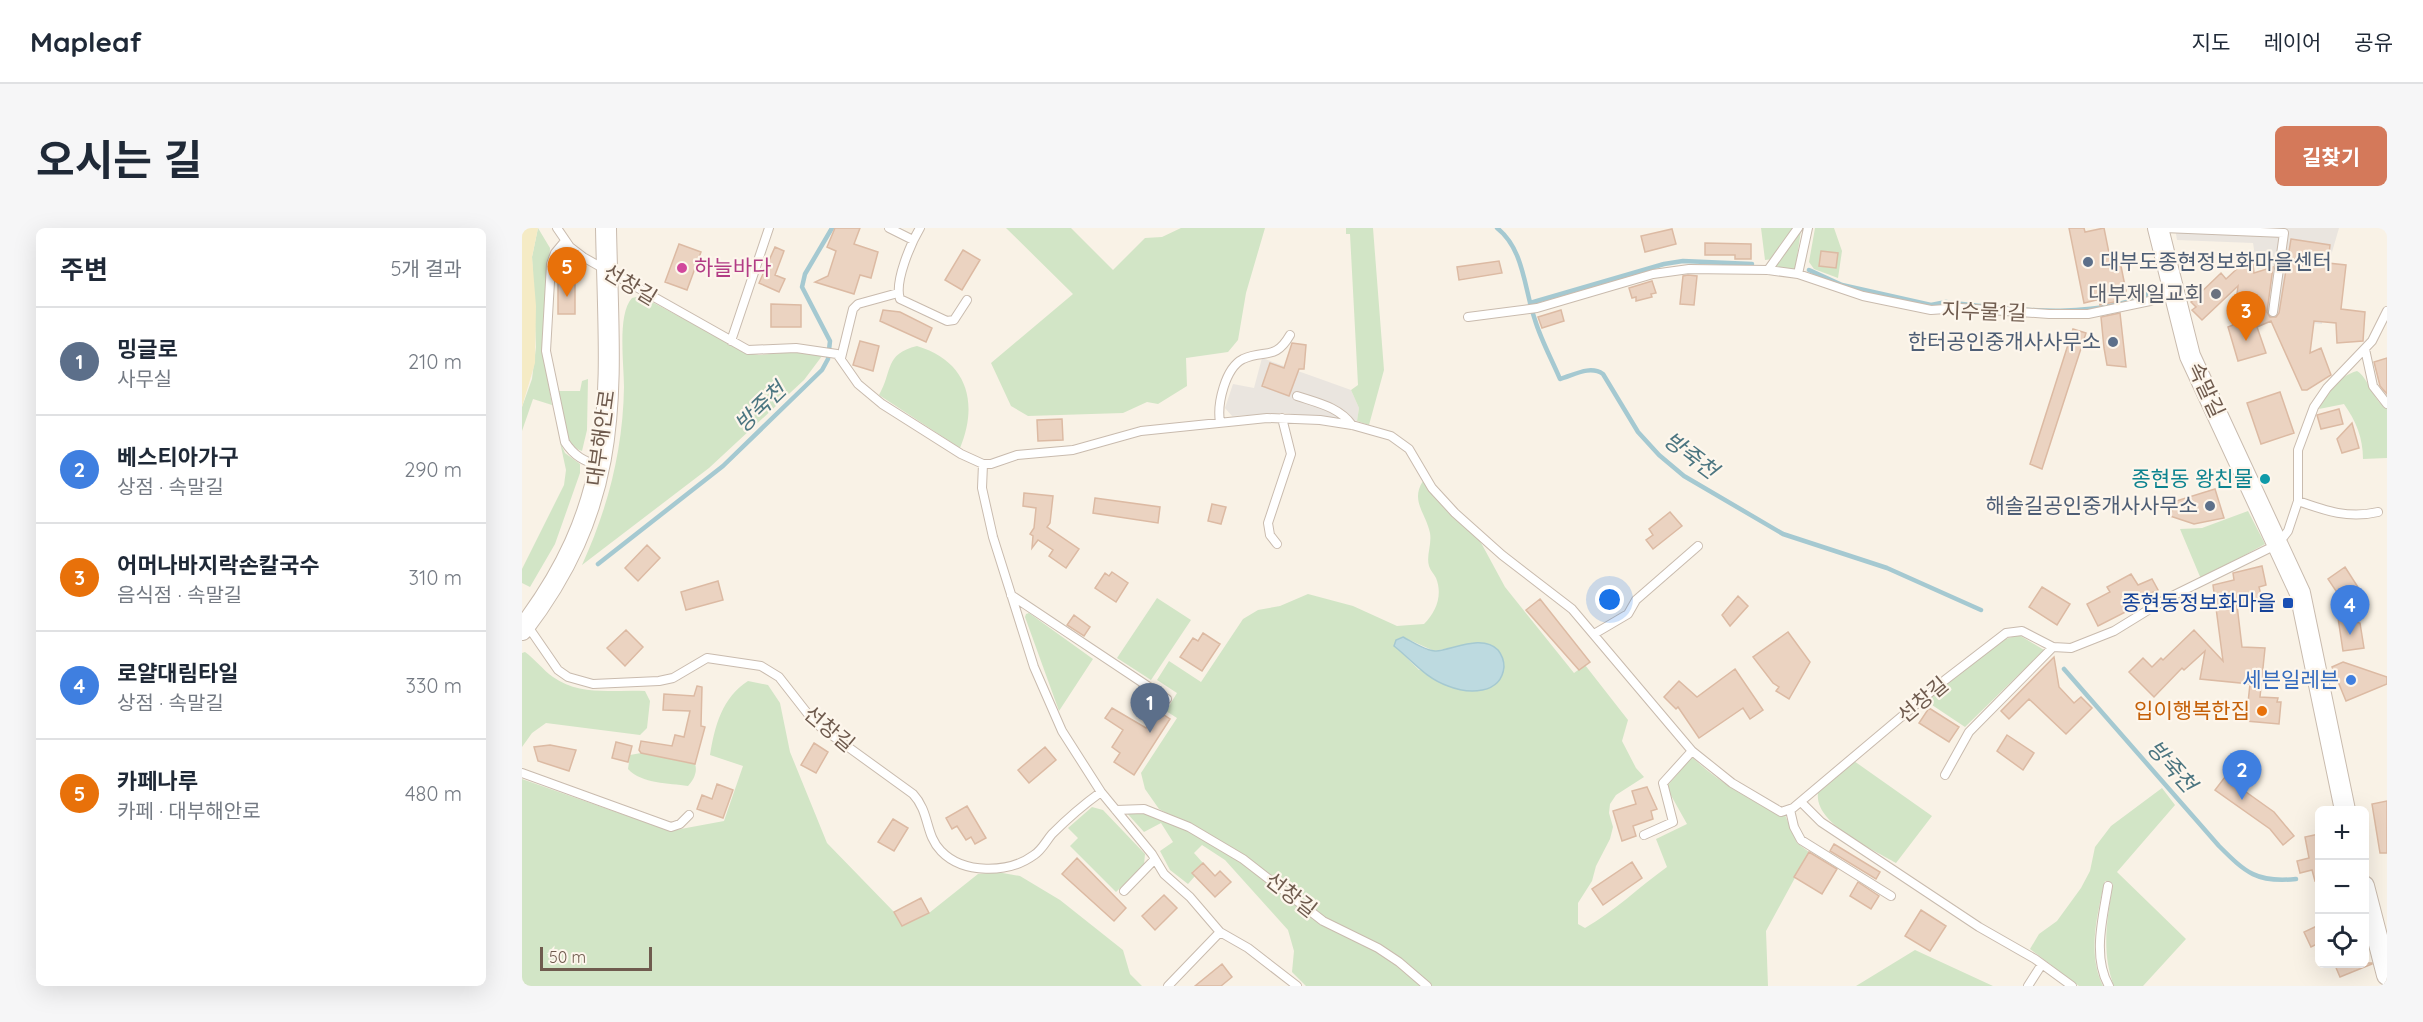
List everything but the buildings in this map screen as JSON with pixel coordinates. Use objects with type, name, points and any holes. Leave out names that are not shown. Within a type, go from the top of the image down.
[{"type":"street","name":"대부해안로","points":[[524,627],[566,565],[585,521],[601,466],[609,398],[606,228]]},
{"type":"street","name":"속말길","points":[[2158,228],[2190,356],[2300,593],[2307,617],[2325,720],[2344,806]]},
{"type":"street","points":[[2369,898],[2379,921],[2387,975]]},
{"type":"lane","name":"선창길","points":[[557,228],[565,241],[607,272],[731,341],[756,352],[812,349],[839,356]]},
{"type":"lane","points":[[731,341],[768,228]]},
{"type":"lane","points":[[889,228],[913,240]]},
{"type":"lane","points":[[898,293],[913,240],[921,228]]},
{"type":"lane","points":[[1768,270],[1798,228]]},
{"type":"lane","points":[[1798,274],[1808,228]]},
{"type":"lane","points":[[2164,228],[2284,233],[2273,312]]},
{"type":"lane","points":[[565,241],[555,253],[551,264],[546,351],[565,441],[571,452],[582,460],[601,466]]},
{"type":"lane","name":"지수물1길","points":[[1468,317],[1537,308],[1666,271],[1768,270],[1798,274],[1863,296],[1931,310],[1960,308],[2049,314],[2088,314],[2150,301],[2173,292]]},
{"type":"lane","points":[[898,293],[906,304],[947,321],[954,320],[967,300]]},
{"type":"lane","points":[[898,293],[858,304],[853,309],[839,356],[858,384],[882,404],[940,442],[983,464],[991,464],[1017,455],[1073,450],[1141,431],[1220,422],[1282,418],[1352,425],[1390,436],[1409,448],[1442,501],[1502,555],[1557,595],[1594,634],[1692,751],[1709,766],[1763,802],[1781,812],[1790,810],[1794,827],[1802,840],[1891,896]]},
{"type":"lane","points":[[1944,775],[1969,732],[2053,647],[2071,648],[2114,631],[2166,598],[2278,544],[2288,531],[2298,501],[2297,458],[2305,426],[2320,396],[2372,341],[2387,311]]},
{"type":"lane","points":[[1220,422],[1220,402],[1236,364],[1244,359],[1273,354],[1280,350],[1290,335]]},
{"type":"lane","points":[[2365,350],[2368,374],[2378,394],[2387,404]]},
{"type":"lane","points":[[1297,396],[1332,408],[1345,416],[1352,425]]},
{"type":"lane","points":[[1277,544],[1270,535],[1268,523],[1291,454],[1282,418]]},
{"type":"lane","points":[[983,464],[982,488],[1011,595],[1048,702],[1101,792],[1155,859],[1164,874],[1190,897],[1220,932],[1248,948],[1297,986]]},
{"type":"lane","points":[[2298,501],[2336,514],[2351,516],[2378,512]]},
{"type":"lane","points":[[1594,634],[1628,614],[1636,600],[1698,546]]},
{"type":"lane","points":[[1011,595],[1167,699]]},
{"type":"lane","name":"선창길","points":[[524,627],[558,670],[568,677],[586,683],[644,684],[659,681],[673,678],[707,658],[751,663],[770,671],[785,685],[815,723],[913,794],[925,810],[933,840],[939,850],[973,869],[1013,864],[1029,858],[1072,814],[1101,792]]},
{"type":"lane","name":"선창길","points":[[1790,810],[1945,680],[2006,633],[2022,631],[2053,647]]},
{"type":"lane","points":[[1644,835],[1673,822],[1663,783],[1692,751]]},
{"type":"lane","points":[[522,773],[671,827],[680,824],[688,815]]},
{"type":"lane","points":[[1801,802],[1821,822],[1979,927],[2042,964],[2072,986]]},
{"type":"lane","name":"선창길","points":[[1116,810],[1144,809],[1189,827],[1243,859],[1323,921],[1378,948],[1427,986]]},
{"type":"lane","points":[[1124,891],[1155,859]]},
{"type":"lane","points":[[2108,886],[2102,922],[2100,964],[2109,986]]},
{"type":"lane","points":[[1168,986],[1220,932]]},
{"type":"lane","points":[[2028,986],[2042,964]]},
{"type":"shaded area","points":[[2175,228],[2339,228],[2328,266],[2322,324],[2265,319],[2272,267],[2257,269],[2253,243],[2177,240]]},
{"type":"shaded area","points":[[1262,358],[1351,390],[1359,408],[1357,421],[1284,413],[1232,416],[1225,408],[1233,384],[1254,388]]},
{"type":"green space","points":[[538,228],[550,248],[543,351],[552,405],[533,399],[522,431],[522,407],[532,379],[536,347],[532,257]]},
{"type":"green space","points":[[1006,228],[1071,228],[1113,270],[1145,238],[1162,237],[1181,228],[1265,228],[1246,293],[1238,340],[1228,352],[1186,358],[1187,386],[1158,404],[1147,402],[1123,413],[1028,416],[1011,406],[991,363],[1073,294]]},
{"type":"green space","points":[[1346,228],[1373,228],[1384,370],[1369,425],[1357,421],[1359,408],[1351,390],[1358,385],[1350,234],[1346,234]]},
{"type":"green space","points":[[1761,228],[1795,228],[1773,259],[1765,260]]},
{"type":"green space","points":[[1815,228],[1834,228],[1842,251],[1838,278],[1814,269],[1809,262]]},
{"type":"green space","points":[[1801,230],[1795,271],[1774,267]]},
{"type":"green space","points":[[641,296],[747,353],[759,355],[792,352],[822,356],[804,380],[709,468],[582,565],[606,500],[621,433],[624,387],[622,340],[624,315],[632,298]]},
{"type":"green space","points":[[917,346],[934,353],[947,362],[958,373],[964,385],[968,399],[968,415],[966,431],[960,448],[879,395],[894,359],[906,349]]},
{"type":"green space","points":[[2357,371],[2387,409],[2387,458],[2363,459],[2358,430],[2344,404],[2319,409],[2334,386],[2350,373]]},
{"type":"green space","points":[[588,379],[587,430],[582,451],[575,447],[566,434],[559,391],[580,391],[582,381]]},
{"type":"green space","points":[[560,442],[565,453],[580,464],[580,473],[555,544],[530,587],[522,583],[522,569],[564,485],[566,470]]},
{"type":"green space","points":[[1423,481],[1434,497],[1479,539],[1505,587],[1574,673],[1585,665],[1628,720],[1622,741],[1636,768],[1644,777],[1616,795],[1610,804],[1609,813],[1613,827],[1610,839],[1596,866],[1592,881],[1578,903],[1578,924],[1585,928],[1596,921],[1667,867],[1656,839],[1687,824],[1668,790],[1668,785],[1692,757],[1735,790],[1782,816],[1785,815],[1797,843],[1809,852],[1766,931],[1768,986],[1432,986],[1325,917],[1243,854],[1159,809],[1145,789],[1141,773],[1177,718],[1166,711],[1177,693],[1157,680],[1169,661],[1201,682],[1243,619],[1258,610],[1280,606],[1308,594],[1353,606],[1397,626],[1424,624],[1435,609],[1439,591],[1436,578],[1428,562],[1430,533],[1418,501],[1419,488]],"holes":[[[1403,637],[1434,651],[1475,643],[1419,670],[1394,645]]]},
{"type":"green space","points":[[2248,511],[2265,544],[2201,579],[2180,529],[2202,528]]},
{"type":"green space","points":[[1157,598],[1191,620],[1151,680],[1117,658]]},
{"type":"green space","points":[[1029,613],[1093,659],[1059,711],[1025,617]]},
{"type":"green space","points":[[2019,635],[2044,650],[1965,727],[1926,701],[2002,640]]},
{"type":"green space","points":[[525,652],[553,677],[575,687],[598,691],[645,691],[650,701],[647,728],[640,735],[546,723],[532,733],[522,747],[522,653]]},
{"type":"green space","points":[[748,681],[768,685],[780,703],[790,752],[827,843],[894,912],[902,926],[929,913],[978,874],[997,872],[1020,876],[1060,900],[1123,950],[1130,974],[1142,986],[522,986],[522,779],[670,831],[724,821],[743,766],[710,755],[721,713],[732,696]]},
{"type":"green space","points":[[641,753],[695,764],[693,779],[688,786],[641,778],[628,769],[630,755]]},
{"type":"green space","points":[[1854,761],[1932,816],[1896,863],[1860,843],[1835,825],[1825,815],[1819,804],[1818,793]]},
{"type":"green space","points":[[2162,788],[2175,805],[2117,872],[2186,939],[2143,986],[2114,986],[2106,948],[2113,884],[2105,881],[2094,948],[2098,974],[2103,986],[2079,986],[2030,949],[2039,934],[2057,921],[2081,888],[2090,871],[2095,847],[2111,826]]},
{"type":"green space","points":[[1092,807],[1103,810],[1145,854],[1144,865],[1116,892],[1070,846],[1078,838],[1068,828]]},
{"type":"green space","points":[[1125,811],[1153,815],[1180,824],[1205,838],[1321,923],[1385,956],[1422,986],[1306,986],[1292,972],[1294,951],[1288,930],[1225,860],[1202,845],[1194,853],[1203,863],[1192,872],[1195,876],[1188,884],[1170,870],[1160,851],[1173,842],[1161,823],[1144,832]]},
{"type":"green space","points":[[1915,950],[1993,986],[1856,986]]},
{"type":"sand","points":[[522,228],[538,228],[532,257],[536,306],[535,363],[522,407]]},
{"type":"water","points":[[1403,637],[1432,651],[1477,643],[1492,645],[1502,658],[1504,667],[1502,676],[1490,687],[1474,691],[1456,689],[1440,683],[1394,646],[1396,640]]},
{"type":"waterway","name":"방죽천","points":[[598,564],[723,466],[822,370],[828,359],[830,341],[802,287],[805,274],[832,228]]},
{"type":"waterway","name":"방죽천","points":[[1497,228],[1506,237],[1518,258],[1537,327],[1560,379],[1593,370],[1603,374],[1638,432],[1659,455],[1684,476],[1783,534],[1887,568],[1981,610]]},
{"type":"waterway","points":[[1530,303],[1664,264],[1683,261],[1752,264]]},
{"type":"waterway","points":[[1809,270],[1842,285],[1931,305],[1946,302],[2025,310],[2083,310],[2111,306],[2136,299],[2158,288]]},
{"type":"waterway","name":"방죽천","points":[[2064,669],[2219,846],[2237,863],[2262,877],[2296,879]]},
{"type":"place","name":"대부도종현정보화마을센터","points":[[2088,262]]},
{"type":"place","name":"하늘바다","points":[[682,268]]},
{"type":"place","name":"대부제일교회","points":[[2216,294]]},
{"type":"place","name":"카페나루","points":[[567,297]]},
{"type":"place","name":"어머나바지락손칼국수","points":[[2246,341]]},
{"type":"place","name":"한터공인중개사사무소","points":[[2113,342]]},
{"type":"place","name":"종현동 왕친물","points":[[2265,479]]},
{"type":"place","name":"해솔길공인중개사사무소","points":[[2210,506]]},
{"type":"place","name":"종현동정보화마을","points":[[2288,603]]},
{"type":"place","name":"로얄대림타일","points":[[2350,635]]},
{"type":"place","name":"세븐일레븐","points":[[2351,680]]},
{"type":"place","name":"입이행복한집","points":[[2262,711]]},
{"type":"place","name":"밍글로","points":[[1150,733]]},
{"type":"place","name":"베스티아가구","points":[[2242,800]]}]
